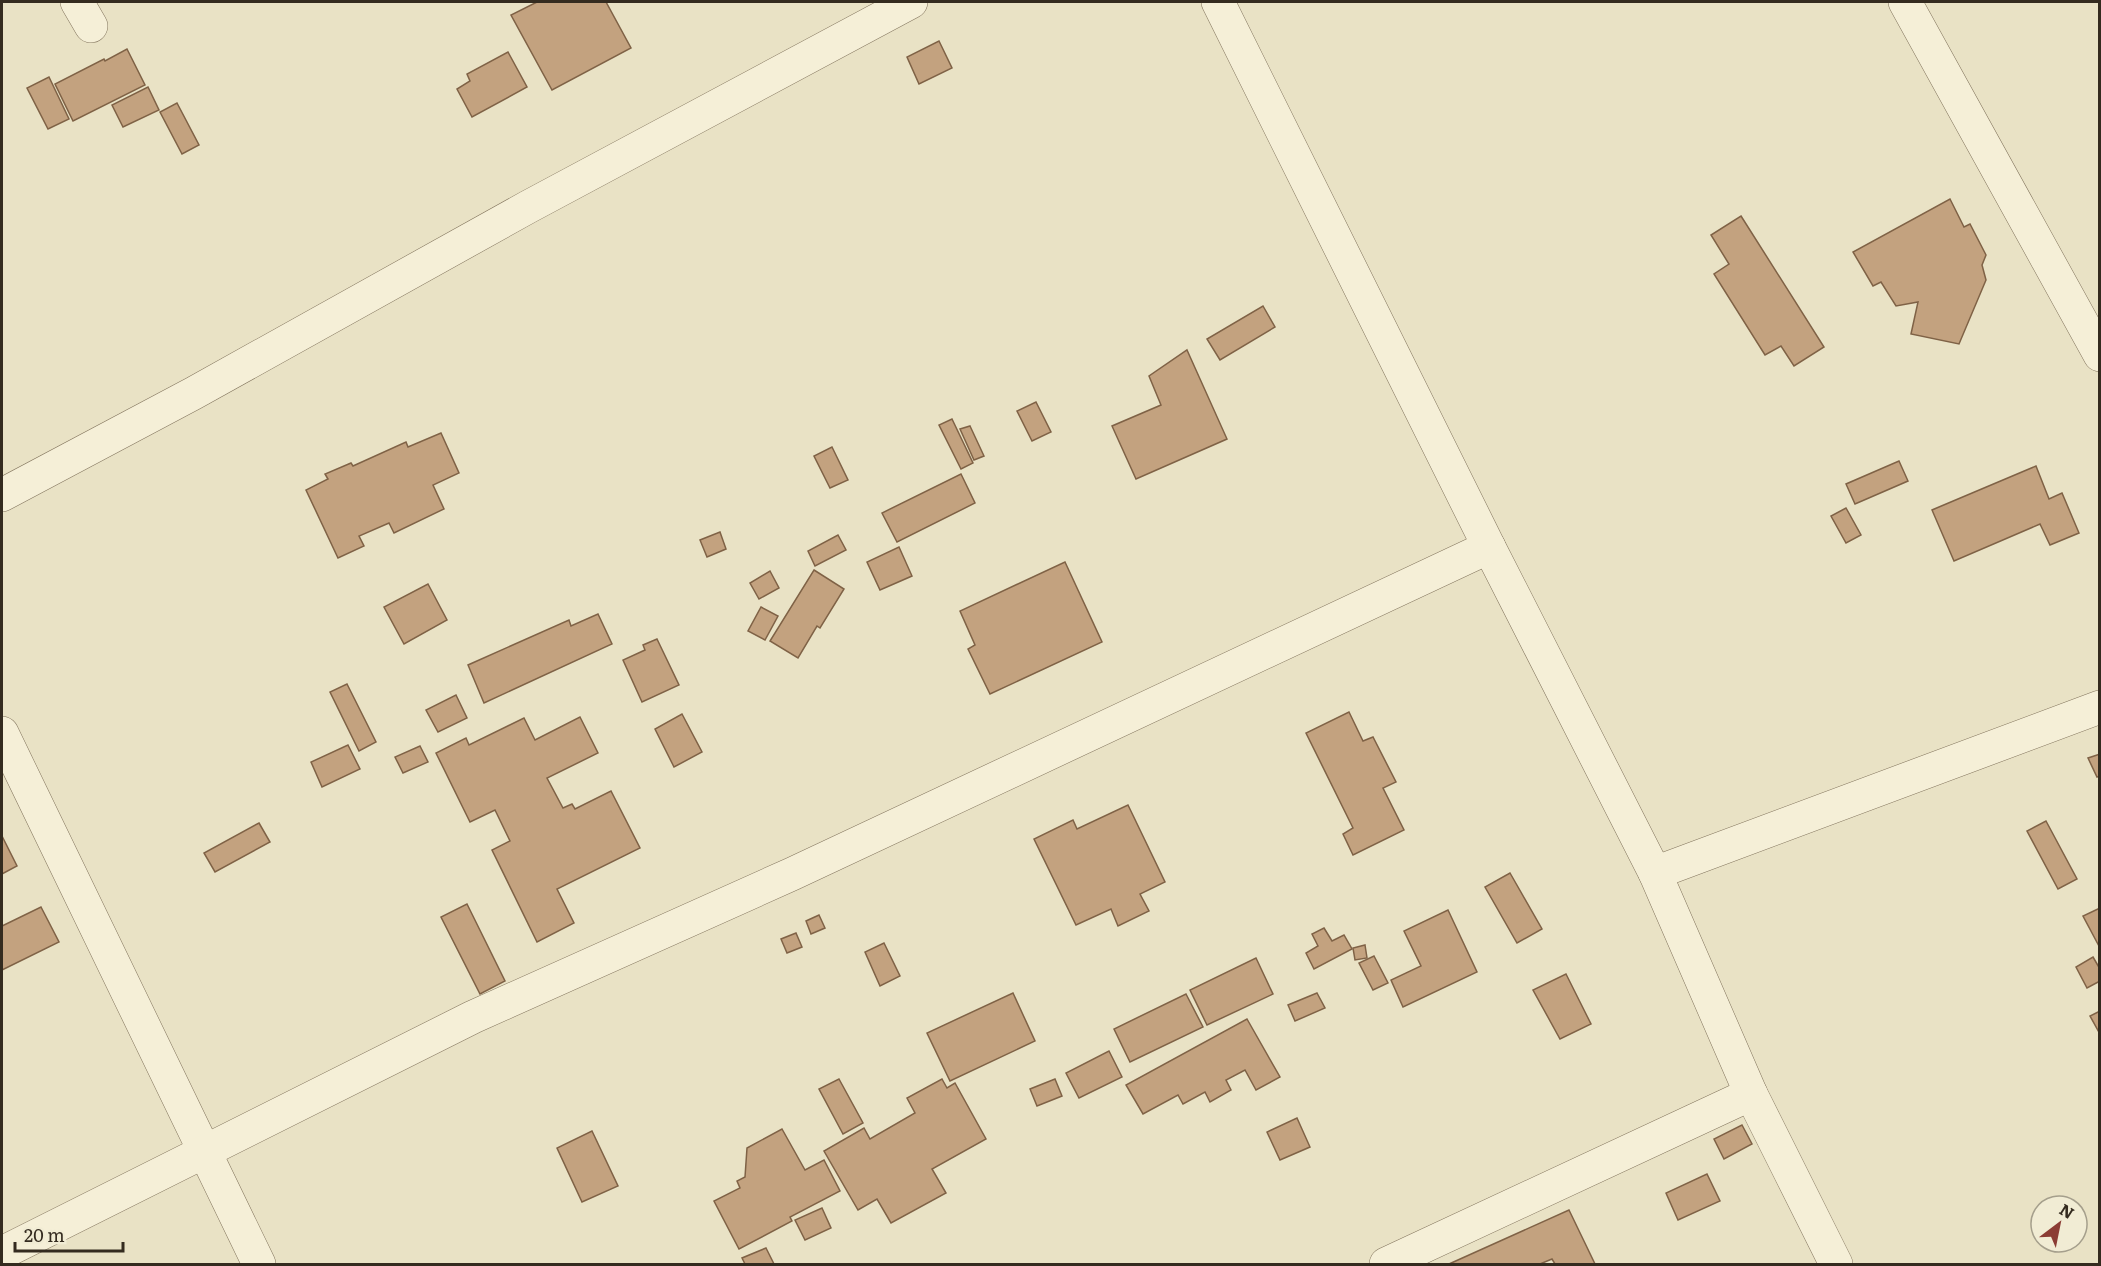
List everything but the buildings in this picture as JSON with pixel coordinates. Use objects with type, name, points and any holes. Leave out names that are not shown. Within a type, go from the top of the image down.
[{"type":"street","points":[[2,495],[194,393],[538,201],[911,2]]},
{"type":"street","points":[[1218,2],[1489,547],[1655,873],[1751,1094],[1836,1264]]},
{"type":"street","points":[[1905,2],[2100,355]]},
{"type":"street","points":[[2,1253],[473,1017],[803,869],[1489,547]]},
{"type":"street","points":[[1655,873],[2100,707]]},
{"type":"street","points":[[2,733],[259,1264]]},
{"type":"street","points":[[1386,1264],[1751,1094]]}]
